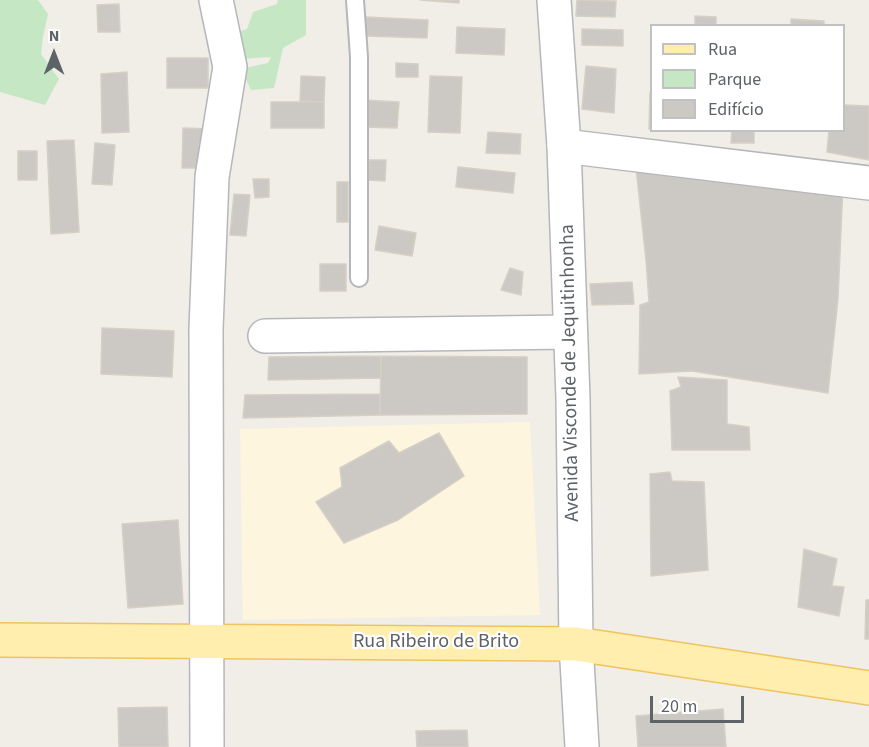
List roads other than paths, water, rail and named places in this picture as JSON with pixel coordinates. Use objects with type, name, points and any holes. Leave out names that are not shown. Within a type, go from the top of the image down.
[{"type":"main road","name":"Rua Ribeiro de Brito","points":[[0,640],[576,644],[869,688]]},
{"type":"street","points":[[207,747],[206,329],[212,177],[230,67],[216,0]]},
{"type":"street","name":"Avenida Visconde de Jequitinhonha","points":[[554,0],[564,146],[573,399],[576,644],[582,747]]},
{"type":"street","points":[[564,146],[869,183]]},
{"type":"street","points":[[266,336],[570,332]]},
{"type":"lane","points":[[355,0],[359,57],[359,279]]}]
